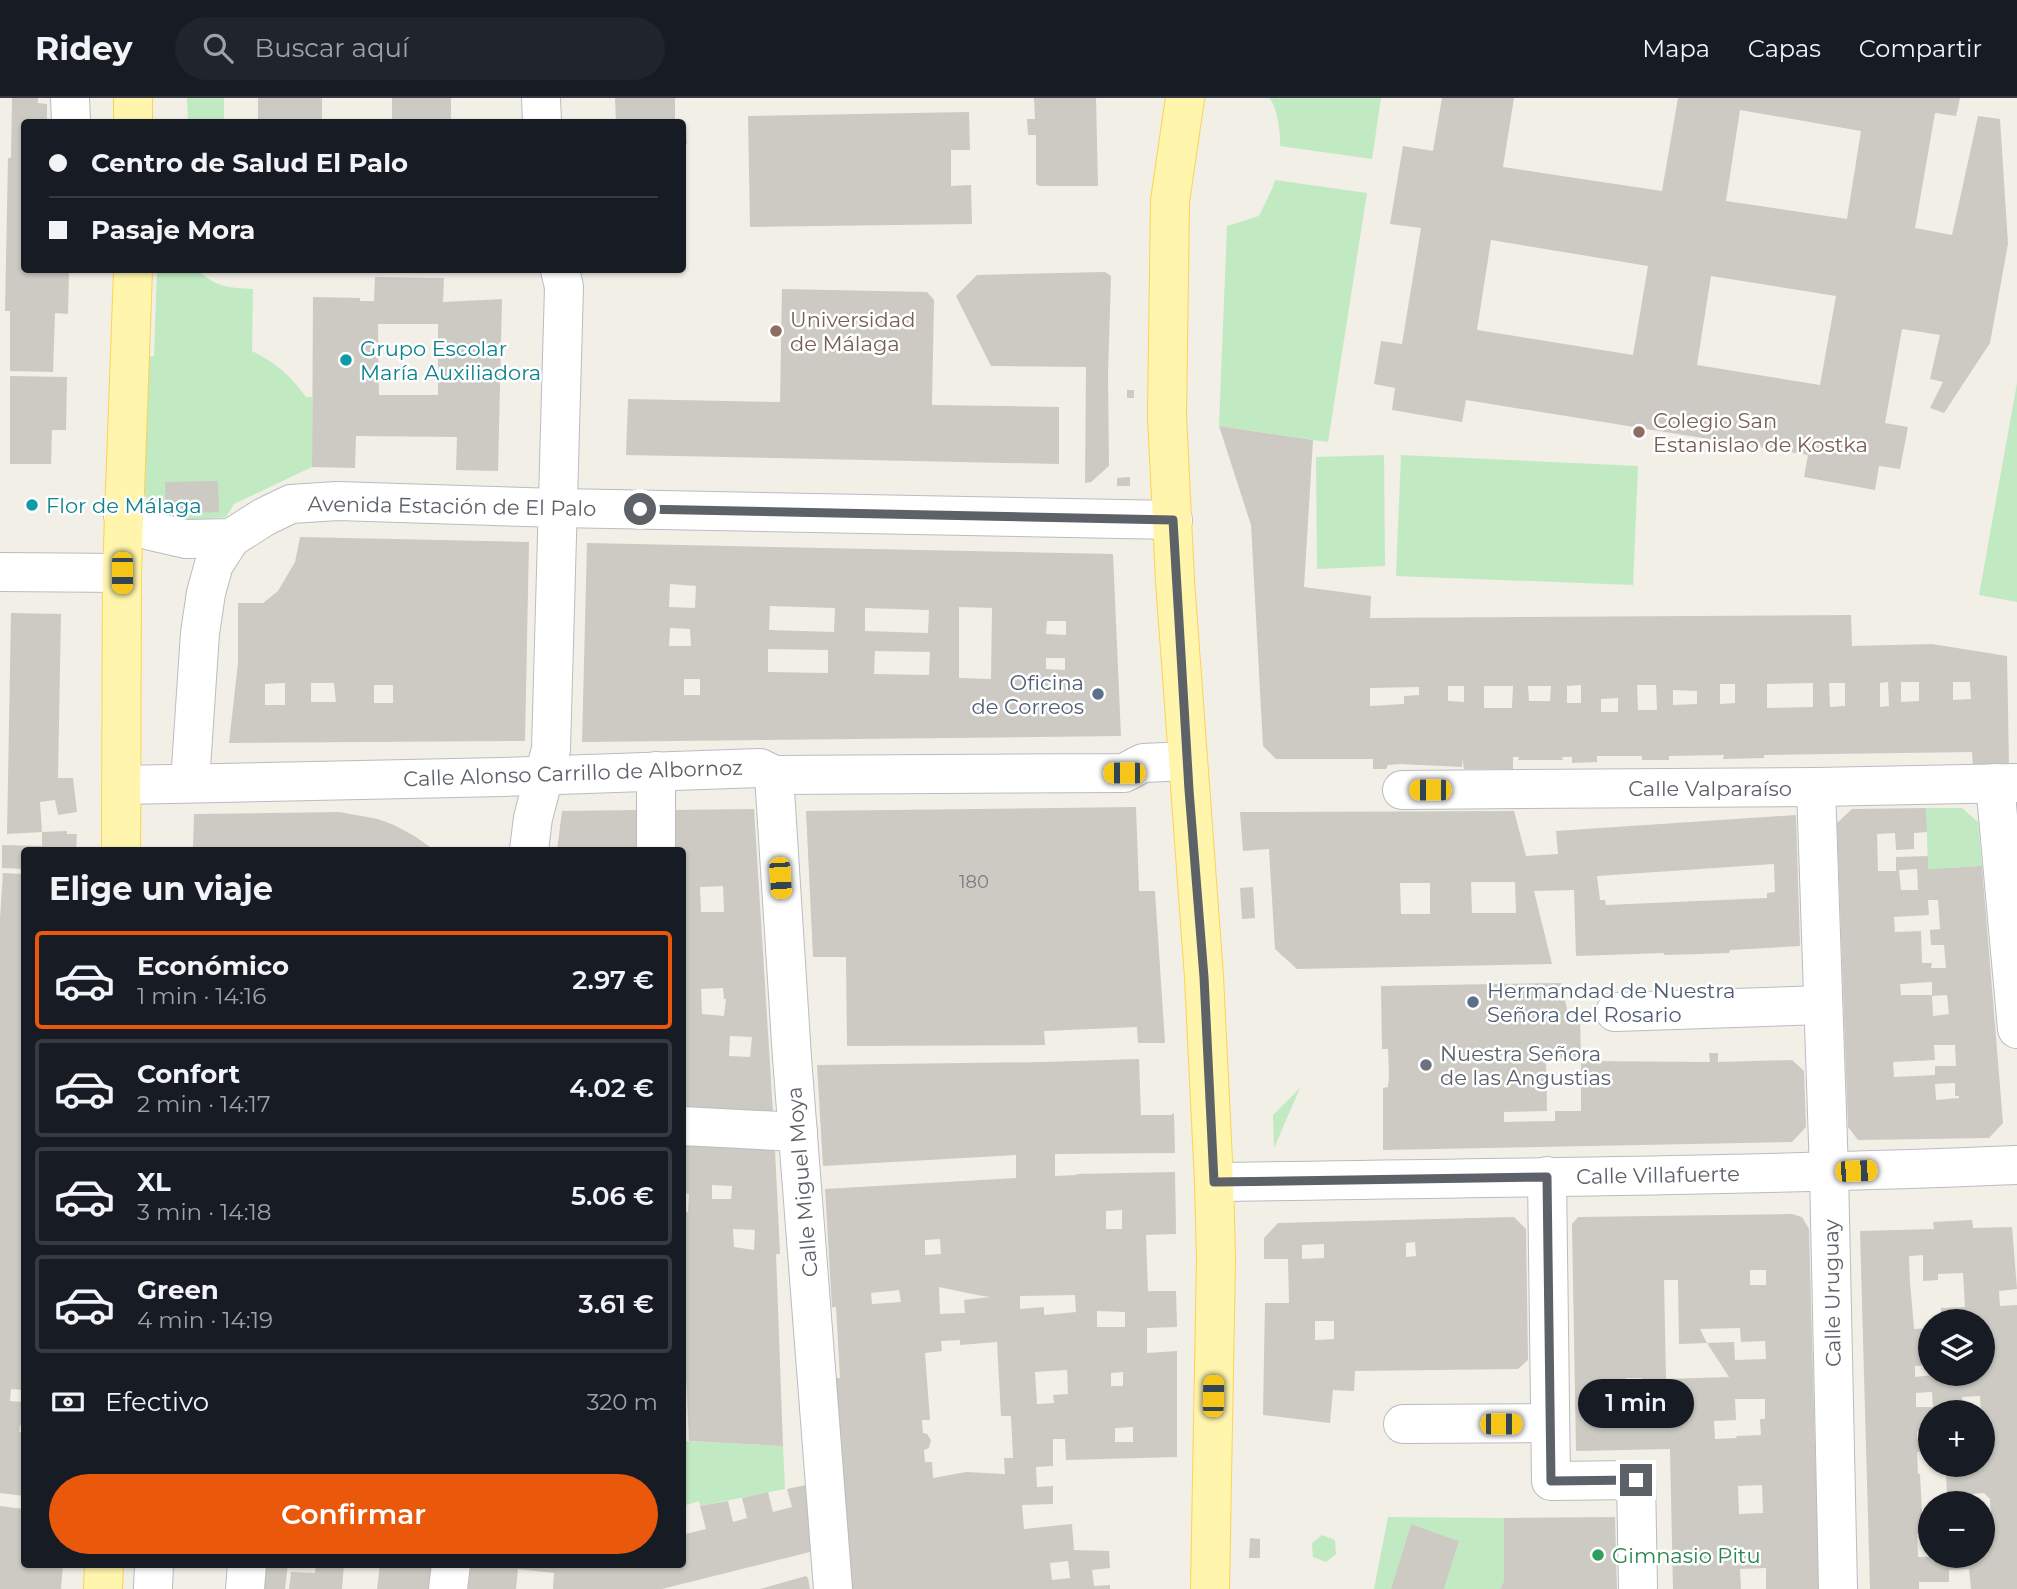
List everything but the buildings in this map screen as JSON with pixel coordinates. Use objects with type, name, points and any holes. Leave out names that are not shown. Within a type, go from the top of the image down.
[{"type":"main road","points":[[132,98],[133,119]]},
{"type":"main road","points":[[1185,98],[1170,201],[1167,416],[1187,761],[1204,977],[1214,1182],[1216,1259],[1210,1589]]},
{"type":"main road","points":[[121,847],[123,515],[133,273]]},
{"type":"main road","points":[[103,1589],[104,1568]]},
{"type":"street","points":[[70,98],[71,119]]},
{"type":"street","points":[[541,98],[542,119]]},
{"type":"street","points":[[529,847],[533,818],[551,749],[564,287],[561,273]]},
{"type":"street","name":"Avenida Estación de El Palo","points":[[231,538],[291,504],[337,501],[1173,520]]},
{"type":"street","points":[[123,515],[151,531],[186,539],[231,538]]},
{"type":"street","points":[[190,783],[200,633],[206,593],[214,564],[231,538]]},
{"type":"street","points":[[0,572],[122,573]]},
{"type":"street","points":[[989,753],[1124,753],[1143,763]]},
{"type":"street","points":[[767,771],[787,755],[897,755]]},
{"type":"street","name":"Calle Alonso Carrillo de Albornoz","points":[[122,785],[656,771],[1124,773],[1143,763],[1187,761]]},
{"type":"street","points":[[656,771],[656,847]]},
{"type":"street","name":"Calle Miguel Moya","points":[[767,771],[834,1589]]},
{"type":"street","points":[[2006,783],[2017,1029]]},
{"type":"street","name":"Calle Valparaíso","points":[[1402,790],[2006,783]]},
{"type":"street","name":"Calle Uruguay","points":[[1816,787],[1829,1172],[1838,1589]]},
{"type":"street","points":[[1615,1012],[1823,1004]]},
{"type":"street","points":[[686,1126],[798,1132]]},
{"type":"street","name":"Calle Villafuerte","points":[[1214,1182],[1605,1177],[2017,1165]]},
{"type":"street","points":[[1547,1177],[1551,1481],[1636,1480],[1638,1586]]},
{"type":"street","points":[[1404,1424],[1550,1423]]},
{"type":"street","points":[[153,1589],[154,1568]]},
{"type":"street","points":[[245,1589],[247,1568]]},
{"type":"street","points":[[447,1589],[450,1568]]},
{"type":"green space","points":[[187,98],[224,98],[224,119],[188,119]]},
{"type":"green space","points":[[1269,98],[1381,98],[1372,159],[1280,146],[1278,120]]},
{"type":"green space","points":[[1275,180],[1367,193],[1328,442],[1219,426],[1227,226],[1259,216]]},
{"type":"green space","points":[[157,273],[202,273],[223,286],[253,289],[252,351],[282,370],[306,397],[312,397],[312,467],[234,504],[226,517],[185,520],[156,512],[150,506],[143,490],[143,358],[154,356]]},
{"type":"green space","points":[[2017,383],[2017,602],[1979,595]]},
{"type":"green space","points":[[1384,455],[1385,566],[1317,569],[1316,457]]},
{"type":"green space","points":[[1401,455],[1638,466],[1633,585],[1396,576]]},
{"type":"green space","points":[[1926,808],[1962,808],[1978,822],[1982,866],[1928,869]]},
{"type":"green space","points":[[1300,1088],[1274,1148],[1273,1115]]},
{"type":"green space","points":[[686,1441],[783,1446],[785,1489],[700,1506],[699,1501],[686,1505]]},
{"type":"green space","points":[[1388,1517],[1504,1518],[1504,1581],[1500,1589],[1444,1589],[1459,1541],[1411,1524],[1391,1589],[1374,1589]]},
{"type":"green space","points":[[1322,1535],[1335,1540],[1336,1554],[1326,1562],[1313,1557],[1312,1543]]},
{"type":"place","name":"Universidad de Málaga","points":[[776,331]]},
{"type":"place","name":"Grupo Escolar María Auxiliadora","points":[[346,360]]},
{"type":"place","name":"Colegio San Estanislao de Kostka","points":[[1639,432]]},
{"type":"place","name":"Flor de Málaga","points":[[32,505]]},
{"type":"place","name":"Oficina de Correos","points":[[1098,694]]},
{"type":"place","name":"Hermandad de Nuestra Señora del Rosario","points":[[1473,1002]]},
{"type":"place","name":"Nuestra Señora de las Angustias","points":[[1426,1065]]},
{"type":"place","name":"Gimnasio Pitu","points":[[1598,1555]]},
{"type":"route","points":[[640,509],[1173,520],[1189,790],[1204,977],[1214,1182],[1547,1177],[1551,1481],[1636,1480]]}]
